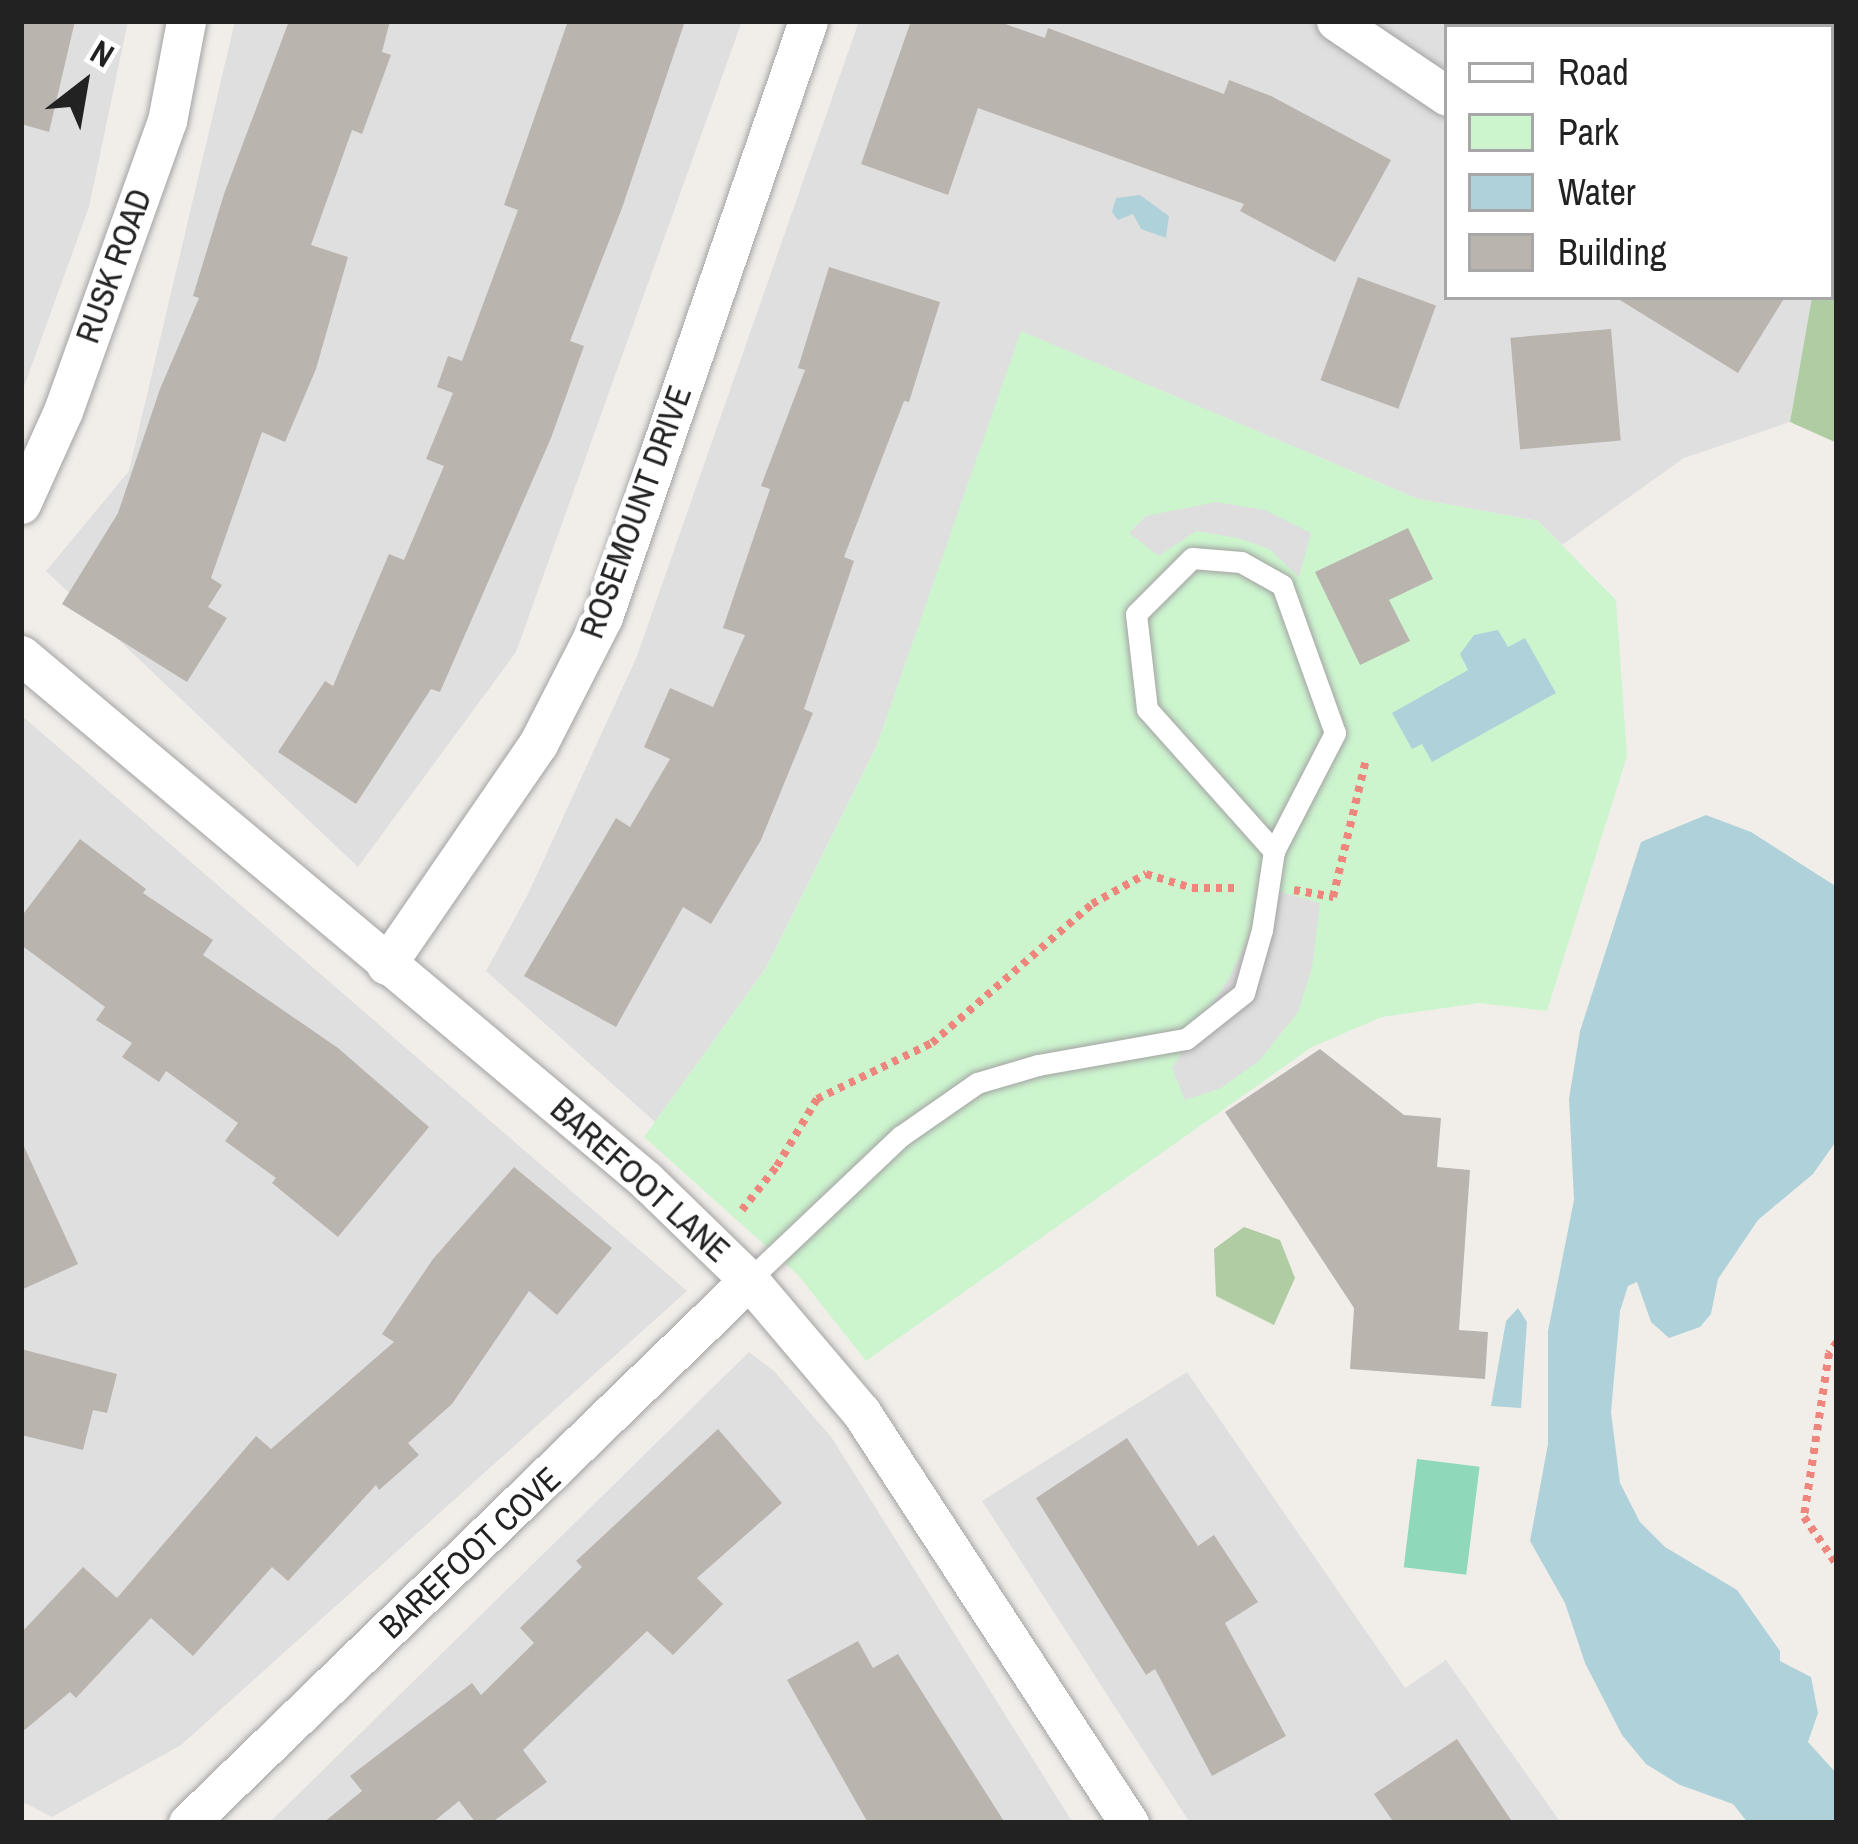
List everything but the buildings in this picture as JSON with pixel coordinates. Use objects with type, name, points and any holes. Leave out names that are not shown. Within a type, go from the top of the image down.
[{"type":"street","name":"RUSK ROAD","points":[[21,504],[63,411],[167,121],[186,21]]},
{"type":"street","name":"ROSEMOUNT DRIVE","points":[[386,964],[538,744],[603,617],[808,21]]},
{"type":"street","points":[[1336,21],[1444,94]]},
{"type":"street","name":"BAREFOOT LANE","points":[[21,655],[646,1180],[749,1280],[862,1412],[1129,1823]]},
{"type":"street","name":"BAREFOOT COVE","points":[[188,1823],[749,1280]]},
{"type":"lane","points":[[749,1280],[901,1136],[977,1083],[1038,1065],[1186,1039],[1244,993],[1271,889],[1274,851],[1335,733],[1282,585],[1241,562],[1192,558],[1136,614],[1147,710],[1274,851]]},
{"type":"path","points":[[742,1210],[777,1166],[817,1099],[932,1043],[1092,904],[1146,874],[1192,888],[1271,889],[1333,897],[1366,760]]},
{"type":"path","points":[[1837,1342],[1828,1353],[1804,1517],[1837,1565]]},
{"type":"shaded area","points":[[21,21],[128,21],[89,207],[21,395]]},
{"type":"shaded area","points":[[235,21],[742,21],[516,652],[358,867],[46,571],[129,471]]},
{"type":"shaded area","points":[[859,21],[1837,21],[1834,170],[1834,24],[1444,24],[1444,300],[1811,300],[1790,422],[1684,458],[1562,545],[1538,521],[1418,499],[1022,332],[877,745],[766,968],[655,1122],[486,971],[528,894],[637,656]]},
{"type":"shaded area","points":[[1216,502],[1265,510],[1311,533],[1299,577],[1269,549],[1237,538],[1196,531],[1159,556],[1129,533],[1146,516]]},
{"type":"shaded area","points":[[21,715],[687,1291],[181,1745],[52,1817],[21,1801]]},
{"type":"shaded area","points":[[1271,889],[1320,903],[1312,968],[1298,1012],[1260,1060],[1221,1088],[1185,1100],[1172,1068],[1231,975]]},
{"type":"shaded area","points":[[749,1352],[774,1371],[832,1438],[1073,1823],[269,1823]]},
{"type":"shaded area","points":[[1187,1372],[1405,1688],[1446,1660],[1561,1823],[1190,1823],[982,1501]]},
{"type":"green space","points":[[1837,153],[1837,443],[1790,422],[1811,300],[1834,300]]},
{"type":"green space","points":[[1021,331],[1418,499],[1538,521],[1616,600],[1627,756],[1547,1011],[1479,1003],[1382,1017],[1312,1047],[866,1361],[798,1275],[644,1137],[766,968],[877,745]]},
{"type":"green space","points":[[1244,1227],[1280,1240],[1295,1278],[1274,1325],[1216,1296],[1214,1249]]},
{"type":"green space","points":[[1417,1459],[1480,1467],[1466,1575],[1404,1567]]},
{"type":"water","points":[[1140,195],[1169,216],[1166,238],[1141,229],[1133,214],[1118,220],[1112,212],[1116,198]]},
{"type":"water","points":[[1498,630],[1508,647],[1525,638],[1556,693],[1432,762],[1422,744],[1412,749],[1392,713],[1468,670],[1460,654],[1474,635]]},
{"type":"water","points":[[1706,815],[1751,832],[1837,887],[1837,1140],[1813,1174],[1758,1220],[1718,1279],[1711,1314],[1700,1327],[1669,1338],[1651,1322],[1637,1282],[1628,1286],[1620,1311],[1611,1412],[1620,1483],[1640,1522],[1665,1547],[1737,1590],[1780,1651],[1780,1661],[1811,1677],[1818,1713],[1808,1742],[1837,1774],[1835,1823],[1748,1823],[1733,1804],[1680,1785],[1646,1764],[1622,1735],[1585,1663],[1565,1603],[1530,1541],[1548,1444],[1548,1331],[1574,1200],[1569,1099],[1580,1031],[1641,842]]},
{"type":"water","points":[[1518,1308],[1527,1322],[1521,1408],[1491,1406],[1506,1321]]}]
